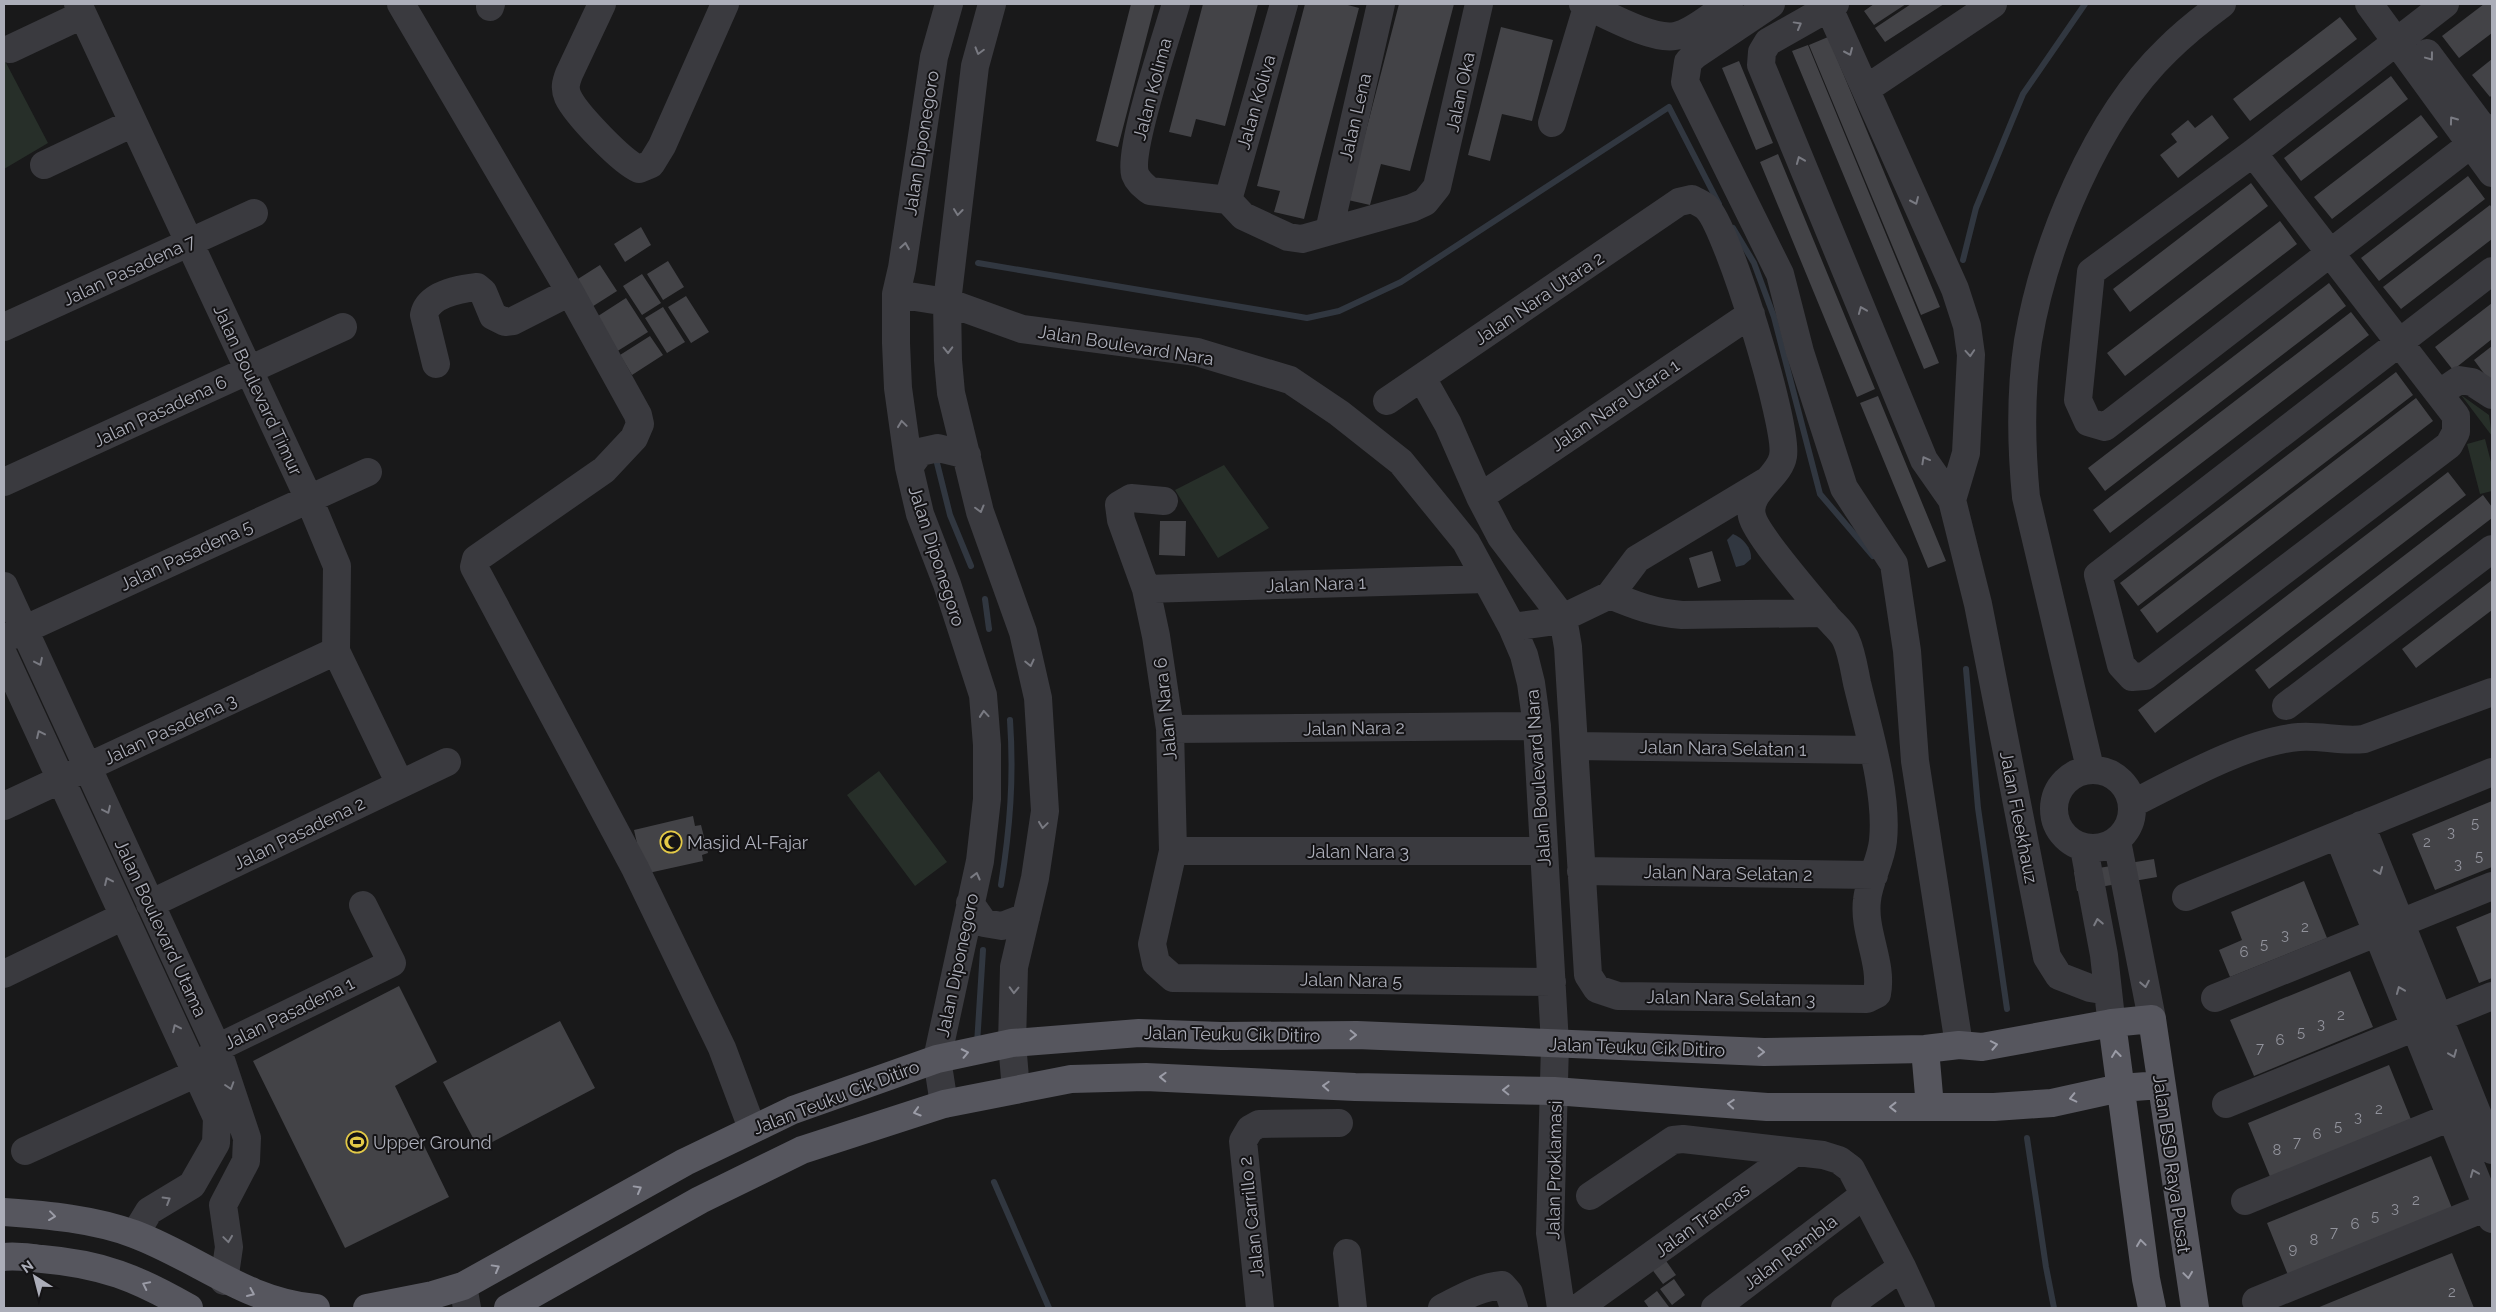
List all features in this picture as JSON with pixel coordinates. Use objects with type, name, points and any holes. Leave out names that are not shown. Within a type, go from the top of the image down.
[{"type":"main road","name":"Jalan Teuku Cik Ditiro","points":[[367,1308],[434,1302],[465,1297],[685,1162],[752,1128],[847,1089],[937,1059],[1012,1043],[1140,1033],[1221,1036],[1357,1035],[1764,1052],[1925,1049],[1958,1045],[1982,1047],[2112,1023],[2152,1019]]},
{"type":"main road","name":"Jalan BSD Raya Pusat","points":[[2152,1019],[2195,1308]]},
{"type":"main road","points":[[2112,1023],[2146,1279],[2152,1308]]},
{"type":"main road","points":[[1925,1049],[1930,1107]]},
{"type":"main road","points":[[508,1308],[700,1200],[802,1150],[944,1104],[1071,1079],[1146,1077],[1355,1087],[1554,1091],[1766,1107],[1930,1107],[2052,1103],[2120,1088],[2161,1085]]},
{"type":"main road","points":[[4,1212],[52,1215],[135,1234],[185,1258],[224,1281],[259,1296],[298,1307],[316,1308]]},
{"type":"main road","points":[[122,1274],[135,1234]]},
{"type":"main road","points":[[4,1257],[61,1260],[122,1274],[189,1308]]},
{"type":"street","points":[[401,4],[570,292],[638,415],[639,428],[634,438],[604,470],[476,559],[474,567],[639,877],[722,1048],[752,1128]]},
{"type":"street","points":[[602,4],[569,74],[566,90],[568,98],[582,115],[630,165],[639,169],[651,164],[662,146],[726,4]]},
{"type":"street","name":"Jalan Diponegoro","points":[[944,1104],[937,1059],[980,861],[987,799],[987,745],[983,695],[947,584],[920,514],[909,467],[898,388],[896,294],[902,268],[934,57],[949,4]]},
{"type":"street","points":[[992,4],[975,66],[947,302],[948,360],[951,393],[980,512],[1023,632],[1038,698],[1045,811],[1035,878],[1014,967],[1012,1043],[1016,1090]]},
{"type":"street","name":"Jalan Kolima","points":[[1176,4],[1138,139],[1136,175],[1141,184],[1150,191],[1228,200]]},
{"type":"street","name":"Jalan Koliva","points":[[1228,200],[1284,4]]},
{"type":"street","name":"Jalan Lena","points":[[1329,231],[1381,4]]},
{"type":"street","name":"Jalan Oka","points":[[1329,231],[1419,205],[1432,195],[1439,181],[1479,4]]},
{"type":"street","points":[[1552,123],[1586,4],[1663,36],[1676,36],[1703,14],[1729,4]]},
{"type":"street","points":[[1771,4],[1695,54],[1688,62],[1685,82],[1780,274],[1800,352],[1844,488],[1894,564],[1907,651],[1915,761],[1958,1045]]},
{"type":"street","points":[[1866,89],[1993,4]]},
{"type":"street","points":[[2090,768],[2026,497],[2022,456],[2022,403],[2028,341],[2040,289],[2058,233],[2072,197],[2109,125],[2133,88],[2166,51],[2222,4]]},
{"type":"street","points":[[2445,4],[2253,153],[2091,272],[2078,400],[2088,422],[2105,427],[2485,136]]},
{"type":"street","points":[[2377,5],[2485,136],[2492,173]]},
{"type":"street","points":[[1832,6],[1866,89],[1954,289],[1967,326],[1971,355],[1966,454],[1952,500],[1924,460],[1760,65],[1762,52],[1768,42],[1832,6]]},
{"type":"street","points":[[10,50],[80,9]]},
{"type":"street","name":"Jalan Boulevard Timur","points":[[80,9],[309,499],[337,566],[336,651],[400,784]]},
{"type":"street","points":[[44,165],[133,123]]},
{"type":"street","points":[[2253,153],[2331,253],[2400,342],[2440,394],[2456,416],[2456,432],[2449,445],[2145,676],[2132,678],[2121,665],[2098,575],[2400,342],[2492,271]]},
{"type":"street","name":"Jalan Nara Utara 2","points":[[1387,400],[1679,202],[1692,199],[1708,208],[1730,254],[1751,314]]},
{"type":"street","points":[[1228,200],[1243,216],[1288,237],[1302,239],[1316,237],[1329,231]]},
{"type":"street","name":"Jalan Pasadena 7","points":[[4,327],[254,213]]},
{"type":"street","points":[[436,364],[424,315],[426,308],[435,298],[477,287],[483,292],[493,316],[505,322],[513,321],[570,292]]},
{"type":"street","name":"Jalan Boulevard Nara","points":[[896,294],[947,302],[1022,329],[1196,352],[1290,380],[1339,413],[1401,462],[1466,542],[1512,627],[1524,655],[1531,683],[1537,726],[1555,1044]]},
{"type":"street","points":[[1751,314],[1779,419],[1784,446],[1779,467],[1765,482],[1752,504],[1752,518],[1846,640],[1883,804],[1883,842],[1874,875]]},
{"type":"street","name":"Jalan Nara Utara 1","points":[[1480,497],[1751,314]]},
{"type":"street","name":"Jalan Pasadena 6","points":[[4,482],[344,327]]},
{"type":"street","points":[[1422,378],[1448,424],[1480,497],[1501,537],[1559,619],[1568,647],[1581,872]]},
{"type":"street","points":[[2440,394],[2459,380],[2472,382],[2492,395]]},
{"type":"street","points":[[909,467],[920,452],[938,448],[967,456]]},
{"type":"street","name":"Jalan Pasadena 5","points":[[14,634],[368,472]]},
{"type":"street","points":[[1512,627],[1559,619],[1610,595],[1637,559],[1765,482]]},
{"type":"street","name":"Jalan Nara 6","points":[[1156,963],[1152,944],[1173,851],[1170,729],[1156,636],[1146,589],[1121,520],[1119,505],[1131,498],[1164,500]]},
{"type":"street","name":"Jalan Fleekhauz","points":[[1952,500],[1978,604],[2047,957],[2059,976],[2090,988],[2108,991]]},
{"type":"street","points":[[2286,706],[2492,549]]},
{"type":"street","name":"Jalan Nara 1","points":[[1146,589],[1486,579]]},
{"type":"street","name":"Jalan Boulevard Utama","points":[[4,586],[14,634],[87,767],[217,1048],[247,1138],[246,1161],[223,1205]]},
{"type":"street","points":[[1610,595],[1639,608],[1660,613],[1682,615],[1824,613]]},
{"type":"street","points":[[1524,655],[1559,619]]},
{"type":"street","name":"Jalan Pasadena 3","points":[[4,806],[336,651]]},
{"type":"street","name":"Jalan Boulevard Utama","points":[[4,656],[217,1118],[216,1143],[192,1185]]},
{"type":"street","points":[[2130,798],[2170,785],[2260,744],[2300,737],[2345,742],[2364,740],[2492,692]]},
{"type":"street","name":"Jalan Nara 2","points":[[1170,729],[1537,726]]},
{"type":"street","name":"Jalan Nara Selatan 1","points":[[1574,746],[1872,750]]},
{"type":"street","name":"Jalan Pasadena 2","points":[[150,904],[447,762]]},
{"type":"street","points":[[2090,768],[2115,776],[2130,798],[2132,812],[2128,828],[2117,841],[2101,848],[2084,848],[2072,842],[2056,824],[2054,812],[2055,799],[2060,788],[2068,779],[2090,768]]},
{"type":"street","points":[[2186,897],[2492,772]]},
{"type":"street","points":[[2349,830],[2427,1022],[2473,1108],[2492,1150]]},
{"type":"street","points":[[2117,841],[2152,1019]]},
{"type":"street","points":[[2084,848],[2104,955],[2112,1023]]},
{"type":"street","name":"Jalan Nara 3","points":[[1173,851],[1543,851]]},
{"type":"street","name":"Jalan Nara Selatan 2","points":[[1581,872],[1874,875]]},
{"type":"street","name":"Jalan Nara Selatan 3","points":[[1581,872],[1588,975],[1597,989],[1618,996],[1867,999],[1877,994],[1880,979],[1869,929],[1867,900],[1874,875]]},
{"type":"street","points":[[2215,998],[2492,886]]},
{"type":"street","points":[[970,903],[984,923],[1002,926],[1026,917]]},
{"type":"street","name":"Jalan Pasadena 1","points":[[25,1151],[197,1073],[217,1048],[392,963],[363,905]]},
{"type":"street","points":[[4,974],[124,916]]},
{"type":"street","points":[[2104,955],[2138,948]]},
{"type":"street","name":"Jalan Nara 5","points":[[1156,963],[1173,978],[1552,982]]},
{"type":"street","points":[[2226,1104],[2492,996]]},
{"type":"street","name":"Jalan Proklamasi","points":[[1555,1044],[1550,1233],[1561,1308]]},
{"type":"street","points":[[2245,1201],[2473,1108]]},
{"type":"street","points":[[2256,1301],[2491,1210],[2473,1108]]},
{"type":"street","name":"Jalan Carrillo 2","points":[[1260,1308],[1243,1141],[1250,1129],[1259,1124],[1339,1123]]},
{"type":"street","points":[[1590,1196],[1673,1140],[1683,1139],[1823,1155],[1839,1160],[1851,1169],[1902,1267],[1920,1308]]},
{"type":"street","name":"Jalan Trancas","points":[[1578,1308],[1794,1153]]},
{"type":"street","points":[[135,1234],[149,1210],[192,1185],[223,1205],[229,1247],[224,1281]]},
{"type":"street","name":"Jalan Rambla","points":[[1715,1308],[1864,1195]]},
{"type":"street","points":[[1347,1254],[1353,1308]]},
{"type":"street","points":[[1845,1308],[1902,1267]]},
{"type":"street","points":[[1442,1308],[1489,1286],[1502,1285],[1509,1293],[1514,1308]]},
{"type":"shaded area","points":[[4,59],[48,143],[4,169]]},
{"type":"shaded area","points":[[2461,395],[2489,415],[2492,436]]},
{"type":"shaded area","points":[[2485,439],[2492,466],[2492,491],[2480,494],[2467,444]]},
{"type":"shaded area","points":[[1224,465],[1269,528],[1218,558],[1175,490]]},
{"type":"shaded area","points":[[1733,534],[1746,544],[1751,555],[1751,559],[1744,565],[1736,567],[1727,540]]},
{"type":"shaded area","points":[[879,771],[947,862],[915,886],[847,795]]},
{"type":"building","points":[[1131,4],[1155,4],[1118,147],[1096,141]]},
{"type":"building","points":[[1203,4],[1258,4],[1225,126],[1196,119],[1191,137],[1169,132]]},
{"type":"building","points":[[1305,4],[1344,4],[1359,8],[1304,219],[1274,212],[1280,191],[1257,186]]},
{"type":"building","points":[[1399,4],[1454,4],[1410,171],[1381,164],[1370,205],[1348,200]]},
{"type":"building","points":[[1874,4],[1906,4],[1874,25],[1864,11]]},
{"type":"building","points":[[1911,4],[1944,4],[1885,42],[1875,28]]},
{"type":"building","points":[[2484,4],[2492,4],[2492,33],[2459,58],[2442,36]]},
{"type":"building","points":[[2340,17],[2357,39],[2250,121],[2233,99]]},
{"type":"building","points":[[1501,27],[1553,40],[1532,121],[1502,114],[1490,161],[1468,155]]},
{"type":"building","points":[[1828,37],[1940,307],[1921,315],[1809,45]]},
{"type":"building","points":[[1808,45],[1939,363],[1924,369],[1792,51]]},
{"type":"building","points":[[2492,59],[2492,95],[2490,97],[2472,75]]},
{"type":"building","points":[[1739,61],[1773,143],[1756,150],[1722,68]]},
{"type":"building","points":[[2391,76],[2408,99],[2301,181],[2284,158]]},
{"type":"building","points":[[2212,115],[2229,138],[2178,178],[2160,155],[2177,142],[2171,134],[2188,120],[2195,128]]},
{"type":"building","points":[[2421,115],[2438,137],[2332,219],[2314,197]]},
{"type":"building","points":[[1778,154],[1875,389],[1857,397],[1760,162]]},
{"type":"building","points":[[2468,176],[2485,199],[2379,281],[2361,258]]},
{"type":"building","points":[[2251,183],[2268,206],[2130,312],[2113,289]]},
{"type":"building","points":[[2490,205],[2492,208],[2492,239],[2401,309],[2383,287]]},
{"type":"building","points":[[2280,221],[2297,244],[2125,376],[2107,353]]},
{"type":"building","points":[[641,227],[651,245],[625,262],[614,244]]},
{"type":"building","points":[[668,261],[684,287],[663,300],[647,274]]},
{"type":"building","points":[[600,265],[617,291],[587,310],[570,284]]},
{"type":"building","points":[[642,274],[661,303],[642,315],[623,286]]},
{"type":"building","points":[[2329,283],[2346,306],[2105,491],[2088,468]]},
{"type":"building","points":[[686,296],[709,332],[691,343],[668,307]]},
{"type":"building","points":[[626,298],[648,332],[616,352],[595,318]]},
{"type":"building","points":[[2492,303],[2492,339],[2453,370],[2435,347]]},
{"type":"building","points":[[663,307],[685,342],[667,353],[645,318]]},
{"type":"building","points":[[2351,312],[2369,335],[2110,533],[2093,510]]},
{"type":"building","points":[[650,336],[663,355],[632,375],[620,355]]},
{"type":"building","points":[[2492,346],[2492,381],[2491,383],[2474,360]]},
{"type":"building","points":[[2396,372],[2413,395],[2138,606],[2120,583]]},
{"type":"building","points":[[1878,396],[1946,561],[1928,568],[1860,403]]},
{"type":"building","points":[[2416,398],[2433,421],[2157,633],[2140,610]]},
{"type":"building","points":[[2448,472],[2466,495],[2155,733],[2138,710]]},
{"type":"building","points":[[2483,495],[2492,507],[2492,518],[2269,689],[2255,670]]},
{"type":"building","points":[[1160,521],[1186,521],[1185,556],[1159,555]]},
{"type":"building","points":[[1712,551],[1721,581],[1698,588],[1689,558]]},
{"type":"building","points":[[2492,580],[2492,610],[2416,668],[2402,649]]},
{"type":"building","points":[[2492,801],[2492,867],[2435,890],[2412,834]]},
{"type":"building","name":"Masjid Al-Fajar","points":[[693,816],[695,826],[701,825],[708,853],[702,855],[703,861],[644,874],[634,830]]},
{"type":"building","points":[[2154,859],[2157,877],[2077,891],[2074,872]]},
{"type":"building","points":[[2304,881],[2327,938],[2230,977],[2219,950],[2242,940],[2231,912]]},
{"type":"building","points":[[2492,912],[2492,978],[2479,983],[2456,927]]},
{"type":"building","points":[[2350,971],[2373,1027],[2254,1076],[2230,1020]]},
{"type":"building","name":"Upper Ground","points":[[399,986],[437,1062],[395,1086],[449,1197],[345,1248],[253,1061]]},
{"type":"building","points":[[560,1021],[595,1088],[479,1149],[443,1082]]},
{"type":"building","points":[[2389,1065],[2412,1122],[2271,1179],[2248,1123]]},
{"type":"building","points":[[2431,1156],[2454,1213],[2290,1280],[2267,1223]]},
{"type":"building","points":[[2452,1253],[2474,1308],[2317,1308],[2407,1271]]},
{"type":"building","points":[[1664,1258],[1676,1275],[1663,1284],[1651,1268]]},
{"type":"building","points":[[1674,1279],[1685,1295],[1672,1305],[1660,1289]]},
{"type":"building","points":[[1657,1291],[1669,1307],[1649,1308],[1644,1301]]},
{"type":"waterway","points":[[1963,260],[1976,208],[2023,94],[2085,4]]},
{"type":"waterway","points":[[978,263],[1307,318],[1339,311],[1401,282],[1669,107],[1719,204]]},
{"type":"waterway","points":[[1733,228],[1754,263],[1774,317],[1820,494],[1873,556]]},
{"type":"waterway","points":[[936,459],[950,515],[971,566]]},
{"type":"waterway","points":[[985,599],[989,629]]},
{"type":"waterway","points":[[1966,669],[1978,808],[2007,1009]]},
{"type":"waterway","points":[[1001,885],[1010,803],[1012,762],[1010,720]]},
{"type":"waterway","points":[[977,1044],[983,950]]},
{"type":"waterway","points":[[2027,1138],[2054,1308]]},
{"type":"waterway","points":[[994,1182],[1049,1308]]},
{"type":"place","name":"Masjid Al-Fajar","points":[[671,842]]},
{"type":"place","name":"Upper Ground","points":[[357,1142]]}]
